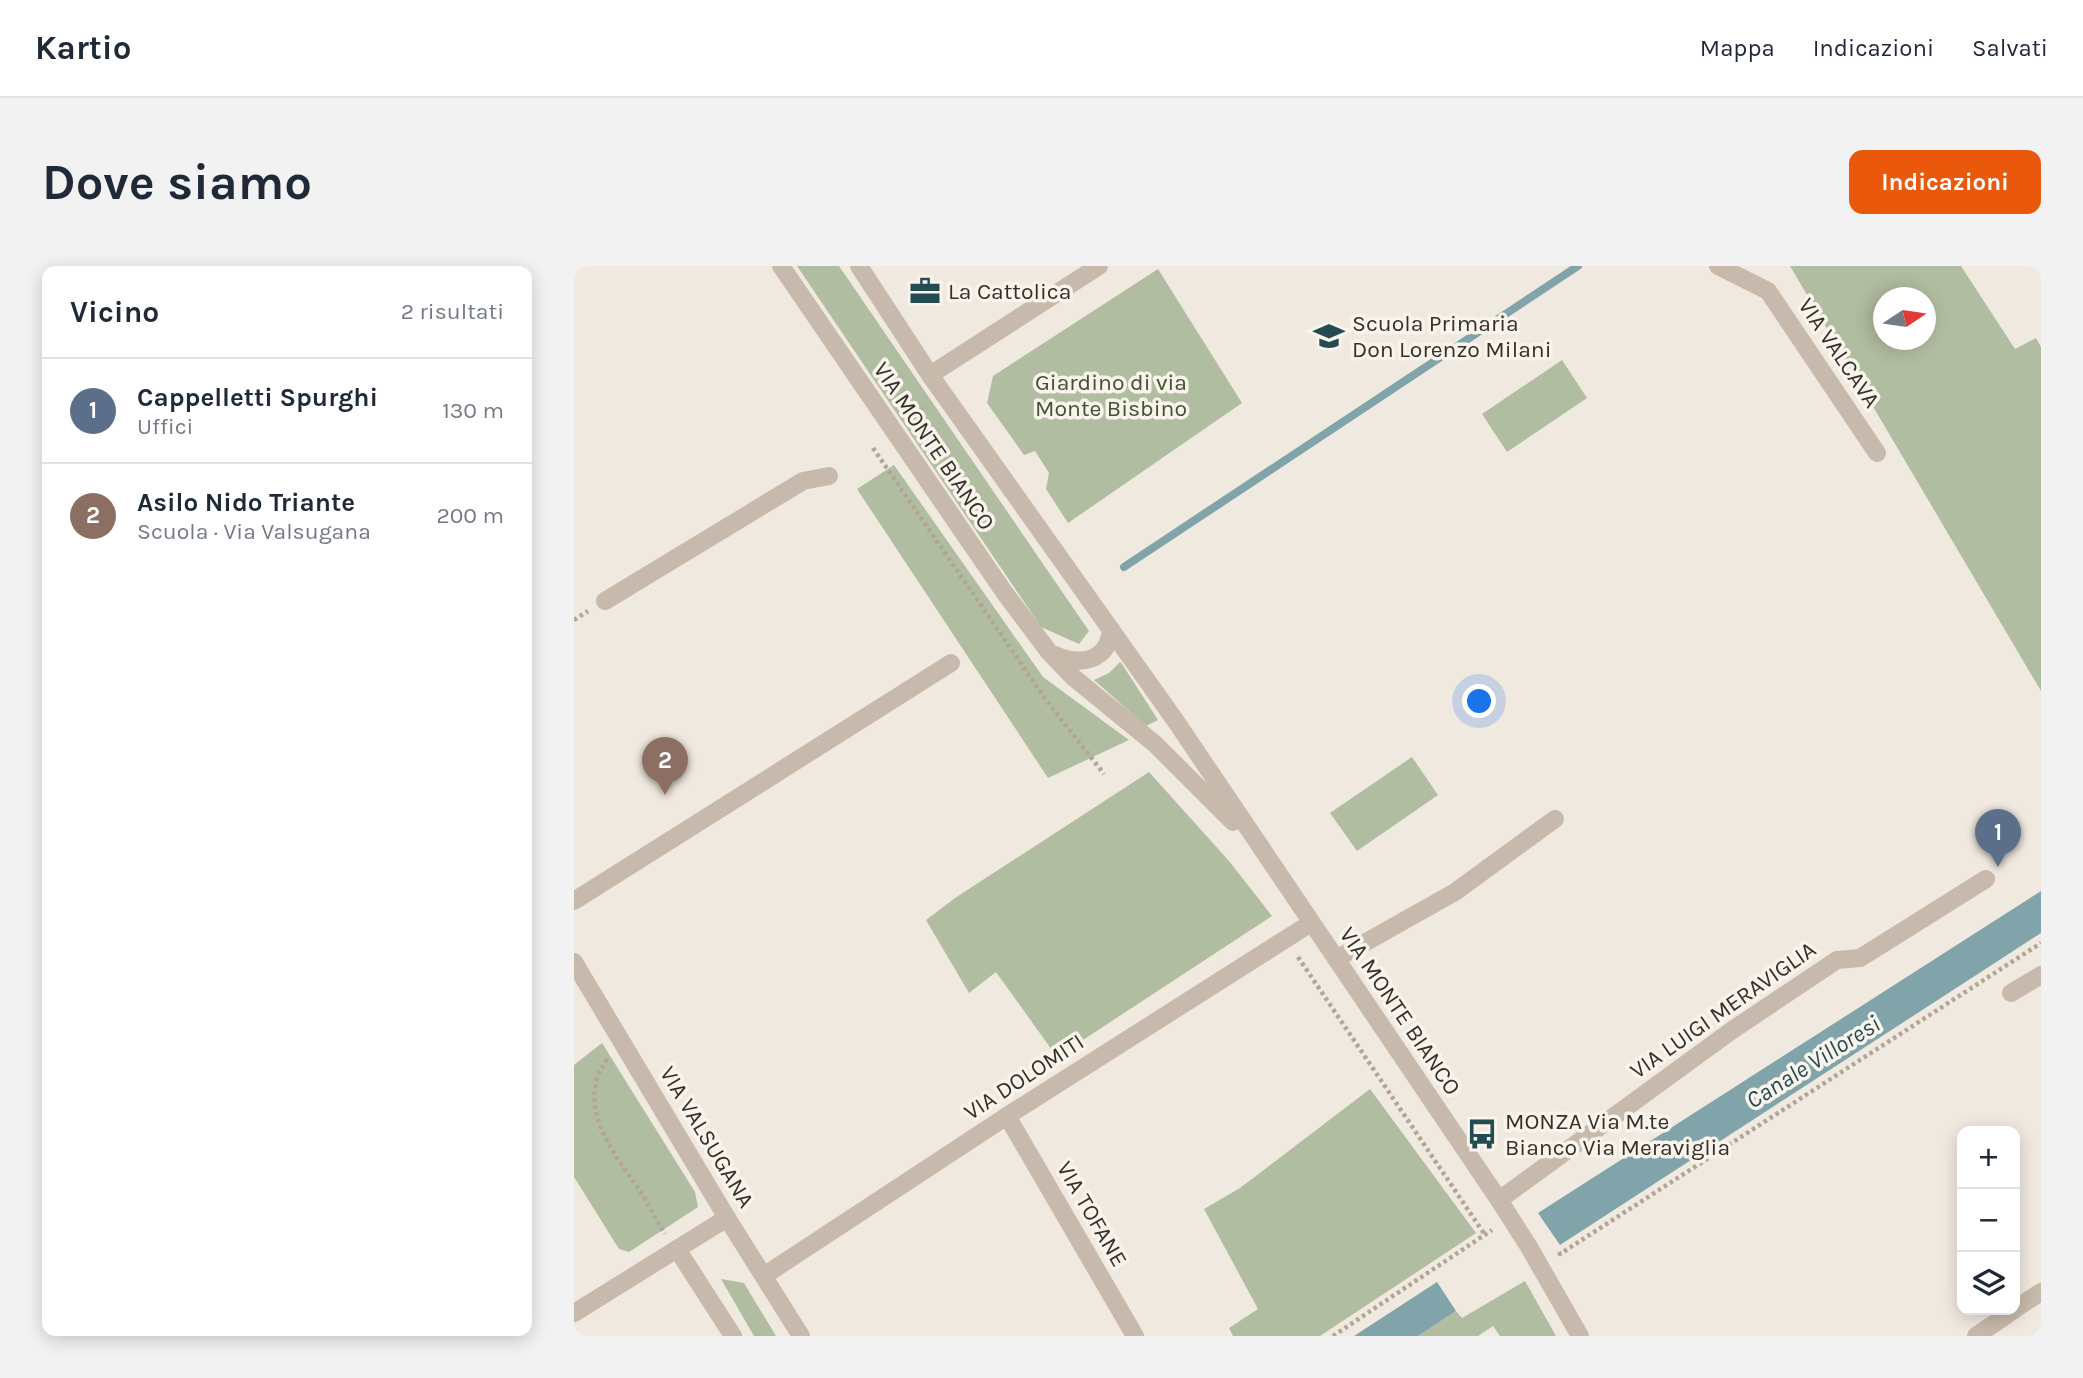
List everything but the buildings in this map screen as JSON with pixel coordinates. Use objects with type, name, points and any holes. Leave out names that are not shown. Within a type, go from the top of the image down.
[{"type":"street","name":"VIA MONTE BIANCO","points":[[781,266],[1003,592],[1049,652],[1073,677],[1155,744],[1260,849]]},
{"type":"street","name":"VIA MONTE BIANCO","points":[[859,266],[930,375],[1063,566],[1175,720],[1499,1200],[1580,1336]]},
{"type":"street","points":[[930,375],[1099,266]]},
{"type":"street","name":"VIA VALCAVA","points":[[1718,266],[1768,291],[1877,453]]},
{"type":"street","points":[[605,601],[803,481],[829,476]]},
{"type":"street","points":[[1049,652],[1068,661],[1088,660],[1096,657],[1107,645],[1111,629]]},
{"type":"street","points":[[574,901],[951,663]]},
{"type":"street","points":[[1336,959],[1455,892],[1555,819]]},
{"type":"street","name":"VIA LUIGI MERAVIGLIA","points":[[1499,1200],[1731,1031],[1826,967],[1837,960],[1860,958],[1986,879]]},
{"type":"street","name":"VIA DOLOMITI","points":[[765,1275],[1007,1116],[1311,923]]},
{"type":"street","name":"VIA VALSUGANA","points":[[574,962],[801,1336]]},
{"type":"street","points":[[2011,993],[2041,975]]},
{"type":"street","name":"VIA TOFANE","points":[[1007,1116],[1135,1336]]},
{"type":"street","points":[[574,1313],[727,1218]]},
{"type":"street","points":[[677,1249],[733,1336]]},
{"type":"street","points":[[2020,1307],[2041,1292]]},
{"type":"street","points":[[1976,1336],[2008,1315]]},
{"type":"path","points":[[887,421],[949,401]]},
{"type":"path","points":[[873,448],[1046,700],[1104,774]]},
{"type":"path","points":[[1529,1247],[1547,1235],[1560,1254],[2041,943]]},
{"type":"path","points":[[1289,957],[1295,953],[1485,1235]]},
{"type":"path","points":[[624,1045],[605,1062],[593,1079],[589,1095],[593,1122],[612,1155],[641,1193],[657,1222],[677,1249]]},
{"type":"path","points":[[1333,1336],[1494,1228],[1501,1238]]},
{"type":"green space","points":[[797,266],[839,266],[1089,631],[1079,644],[1041,627]]},
{"type":"green space","points":[[1790,266],[1961,266],[2015,349],[2036,338],[2041,347],[2041,691]]},
{"type":"green space","name":"Giardino di via Monte Bisbino","points":[[1158,269],[1242,403],[1068,523],[1046,489],[1049,473],[1035,451],[1024,455],[987,403],[993,376]]},
{"type":"green space","points":[[1562,360],[1587,398],[1507,452],[1482,414]]},
{"type":"green space","points":[[894,465],[1043,677],[1129,740],[1048,778],[857,489]]},
{"type":"green space","points":[[1120,662],[1158,720],[1146,726],[1094,680],[1109,673]]},
{"type":"green space","points":[[1412,757],[1438,795],[1357,851],[1330,813]]},
{"type":"green space","points":[[1149,772],[1229,861],[1272,916],[1057,1057],[996,972],[969,993],[926,920],[955,898]]},
{"type":"green space","points":[[602,1043],[695,1192],[698,1207],[629,1252],[619,1249],[574,1177],[574,1065]]},
{"type":"green space","points":[[1370,1089],[1476,1233],[1320,1336],[1233,1336],[1229,1328],[1258,1309],[1204,1209],[1240,1188]]},
{"type":"green space","points":[[721,1279],[744,1283],[776,1336],[754,1336]]},
{"type":"green space","points":[[1525,1281],[1556,1336],[1500,1336],[1493,1326],[1478,1336],[1418,1336],[1456,1311],[1462,1318]]},
{"type":"water","name":"Canale Villoresi","points":[[2041,891],[2041,933],[1560,1245],[1538,1213]]},
{"type":"water","points":[[1437,1282],[1456,1311],[1418,1336],[1354,1336]]},
{"type":"waterway","points":[[1124,567],[1578,266]]},
{"type":"place","name":"La Cattolica","points":[[925,291]]},
{"type":"place","name":"Scuola Primaria Don Lorenzo Milani","points":[[1329,336]]},
{"type":"place","name":"Asilo Nido Triante","points":[[665,795]]},
{"type":"place","name":"Cappelletti Spurghi","points":[[1998,867]]},
{"type":"place","name":"MONZA Via M.te Bianco Via Meraviglia","points":[[1482,1134]]}]
